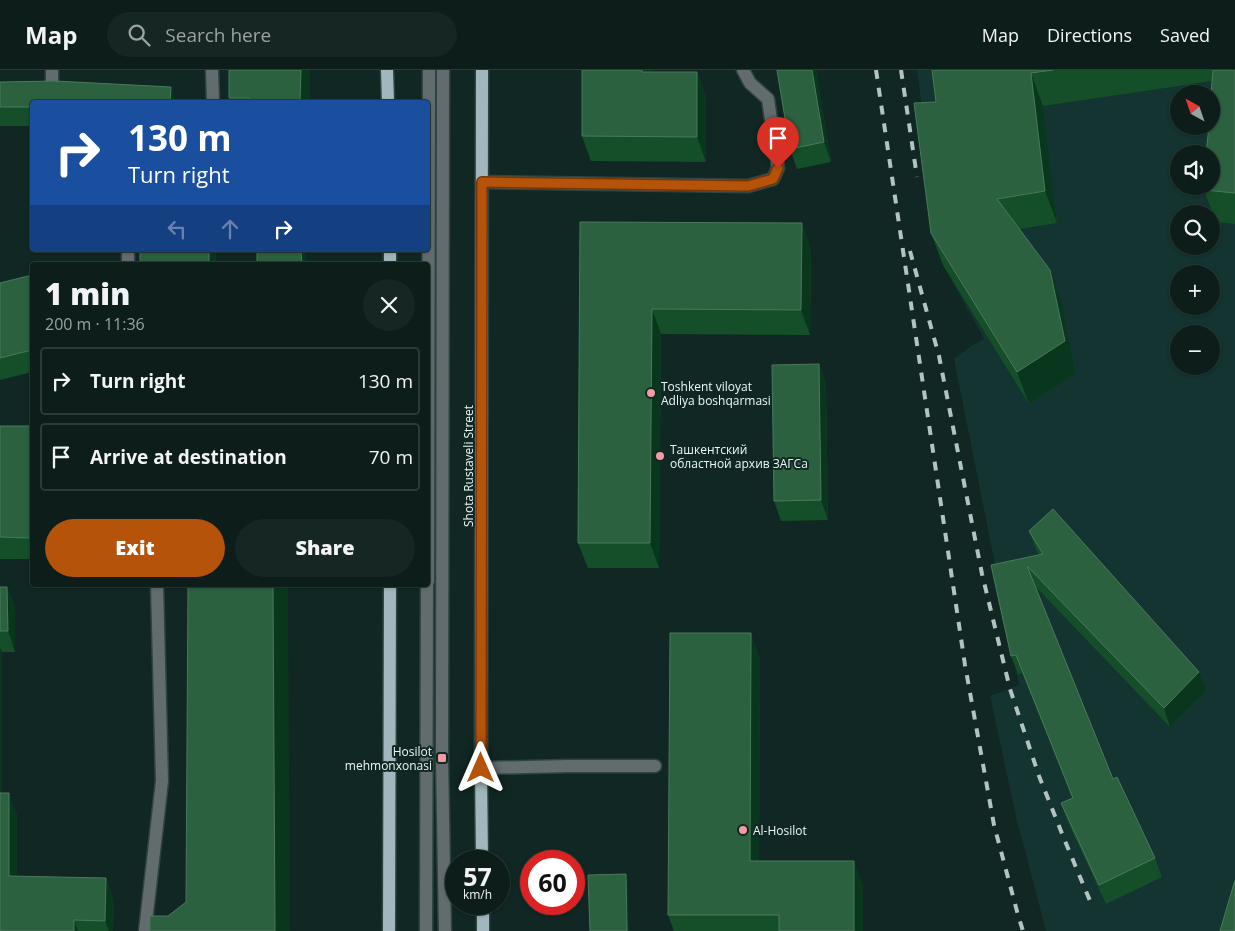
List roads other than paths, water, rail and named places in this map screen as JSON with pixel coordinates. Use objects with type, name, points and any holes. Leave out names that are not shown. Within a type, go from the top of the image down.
[{"type":"main road","points":[[387,70],[388,100]]},
{"type":"main road","name":"Shota Rustaveli Street","points":[[482,70],[482,850]]},
{"type":"main road","points":[[389,931],[390,587]]},
{"type":"main road","points":[[483,915],[483,931]]},
{"type":"lane","points":[[52,70],[47,84],[66,85]]},
{"type":"lane","points":[[212,70],[213,100]]},
{"type":"lane","points":[[429,70],[429,100]]},
{"type":"lane","points":[[443,70],[442,758],[445,931]]},
{"type":"lane","points":[[482,182],[748,186],[773,179],[778,168],[768,99],[750,83],[743,70]]},
{"type":"lane","points":[[145,931],[162,781],[157,587]]},
{"type":"lane","points":[[426,931],[428,587]]},
{"type":"lane","points":[[481,768],[655,766]]},
{"type":"railway","points":[[876,70],[965,665],[994,825],[1023,931]]},
{"type":"railway","points":[[901,70],[917,177]]},
{"type":"railway","points":[[910,251],[939,356],[982,574],[1010,689],[1039,776],[1093,908]]},
{"type":"place","name":"Toshkent viloyat Adliya boshqarmasi","points":[[651,393]]},
{"type":"place","name":"Ташкентский областной архив ЗАГСа","points":[[660,456]]},
{"type":"place","name":"Hosilot mehmonxonasi","points":[[442,758]]},
{"type":"place","name":"Al-Hosilot","points":[[743,830]]}]
